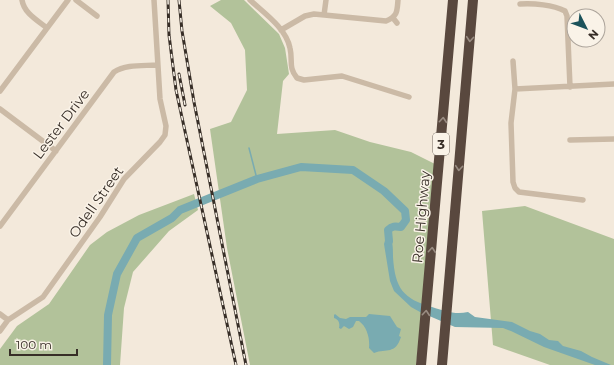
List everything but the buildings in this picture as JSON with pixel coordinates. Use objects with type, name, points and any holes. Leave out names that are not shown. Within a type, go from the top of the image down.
[{"type":"highway","name":"Roe Highway","points":[[422,365],[453,0]]},
{"type":"highway","name":"3","points":[[442,365],[473,0]]},
{"type":"street","points":[[22,0],[24,8],[28,13],[47,28]]},
{"type":"street","points":[[0,91],[68,0]]},
{"type":"street","points":[[76,0],[97,16]]},
{"type":"street","name":"Odell Street","points":[[8,320],[43,297],[100,217],[124,179],[160,142],[165,134],[166,126],[160,99],[157,65],[154,0]]},
{"type":"street","points":[[250,0],[281,30],[290,47],[292,71],[297,78],[304,80],[342,76],[409,97]]},
{"type":"street","points":[[324,15],[326,0]]},
{"type":"street","points":[[281,30],[305,16],[314,14],[386,21],[393,18],[396,14],[398,0]]},
{"type":"street","points":[[520,4],[560,8],[565,11],[567,16],[570,86]]},
{"type":"street","points":[[393,18],[397,24]]},
{"type":"street","points":[[513,61],[515,89],[511,123],[513,182],[515,188],[519,192],[582,200]]},
{"type":"street","name":"Lester Drive","points":[[0,226],[114,72],[120,68],[126,67],[157,65]]},
{"type":"street","points":[[515,89],[614,84]]},
{"type":"street","points":[[0,109],[56,151]]},
{"type":"street","points":[[570,140],[614,139]]},
{"type":"street","points":[[0,314],[8,320],[0,331]]},
{"type":"green space","points":[[221,0],[244,0],[279,34],[285,48],[289,74],[283,81],[277,134],[335,130],[370,142],[411,152],[435,164],[422,317],[416,365],[250,365],[227,248],[210,129],[231,122],[247,90],[245,50],[231,23],[210,6]]},
{"type":"green space","points":[[194,194],[198,210],[169,231],[133,272],[124,308],[120,365],[0,365],[0,349],[17,326],[49,304],[90,245],[107,232],[139,215]]},
{"type":"green space","points":[[525,206],[614,239],[614,365],[550,365],[493,345],[482,211]]},
{"type":"water","points":[[388,230],[392,240],[396,277],[402,291],[407,296],[422,304],[441,310],[459,313],[468,312],[475,317],[512,322],[540,334],[549,340],[558,341],[563,346],[581,351],[611,365],[595,365],[544,347],[503,328],[455,327],[411,307],[394,291],[390,281],[384,244]]},
{"type":"water","points":[[335,314],[340,318],[346,319],[350,317],[366,317],[369,314],[390,316],[397,327],[401,329],[399,343],[393,349],[374,353],[369,348],[369,340],[362,323],[356,321],[353,327],[349,329],[344,326],[341,329],[339,328],[338,321],[334,318]]},
{"type":"waterway","points":[[249,148],[257,179]]},
{"type":"waterway","points":[[107,365],[108,315],[117,274],[137,238],[172,218],[180,210],[257,179],[301,167],[353,170],[384,191],[405,211],[406,220],[401,227],[397,226],[388,230],[389,241]]},
{"type":"railway","points":[[168,0],[169,35],[176,90],[236,365]]},
{"type":"railway","points":[[179,0],[182,31],[194,102],[246,365]]},
{"type":"railway","points":[[179,74],[185,105]]}]
